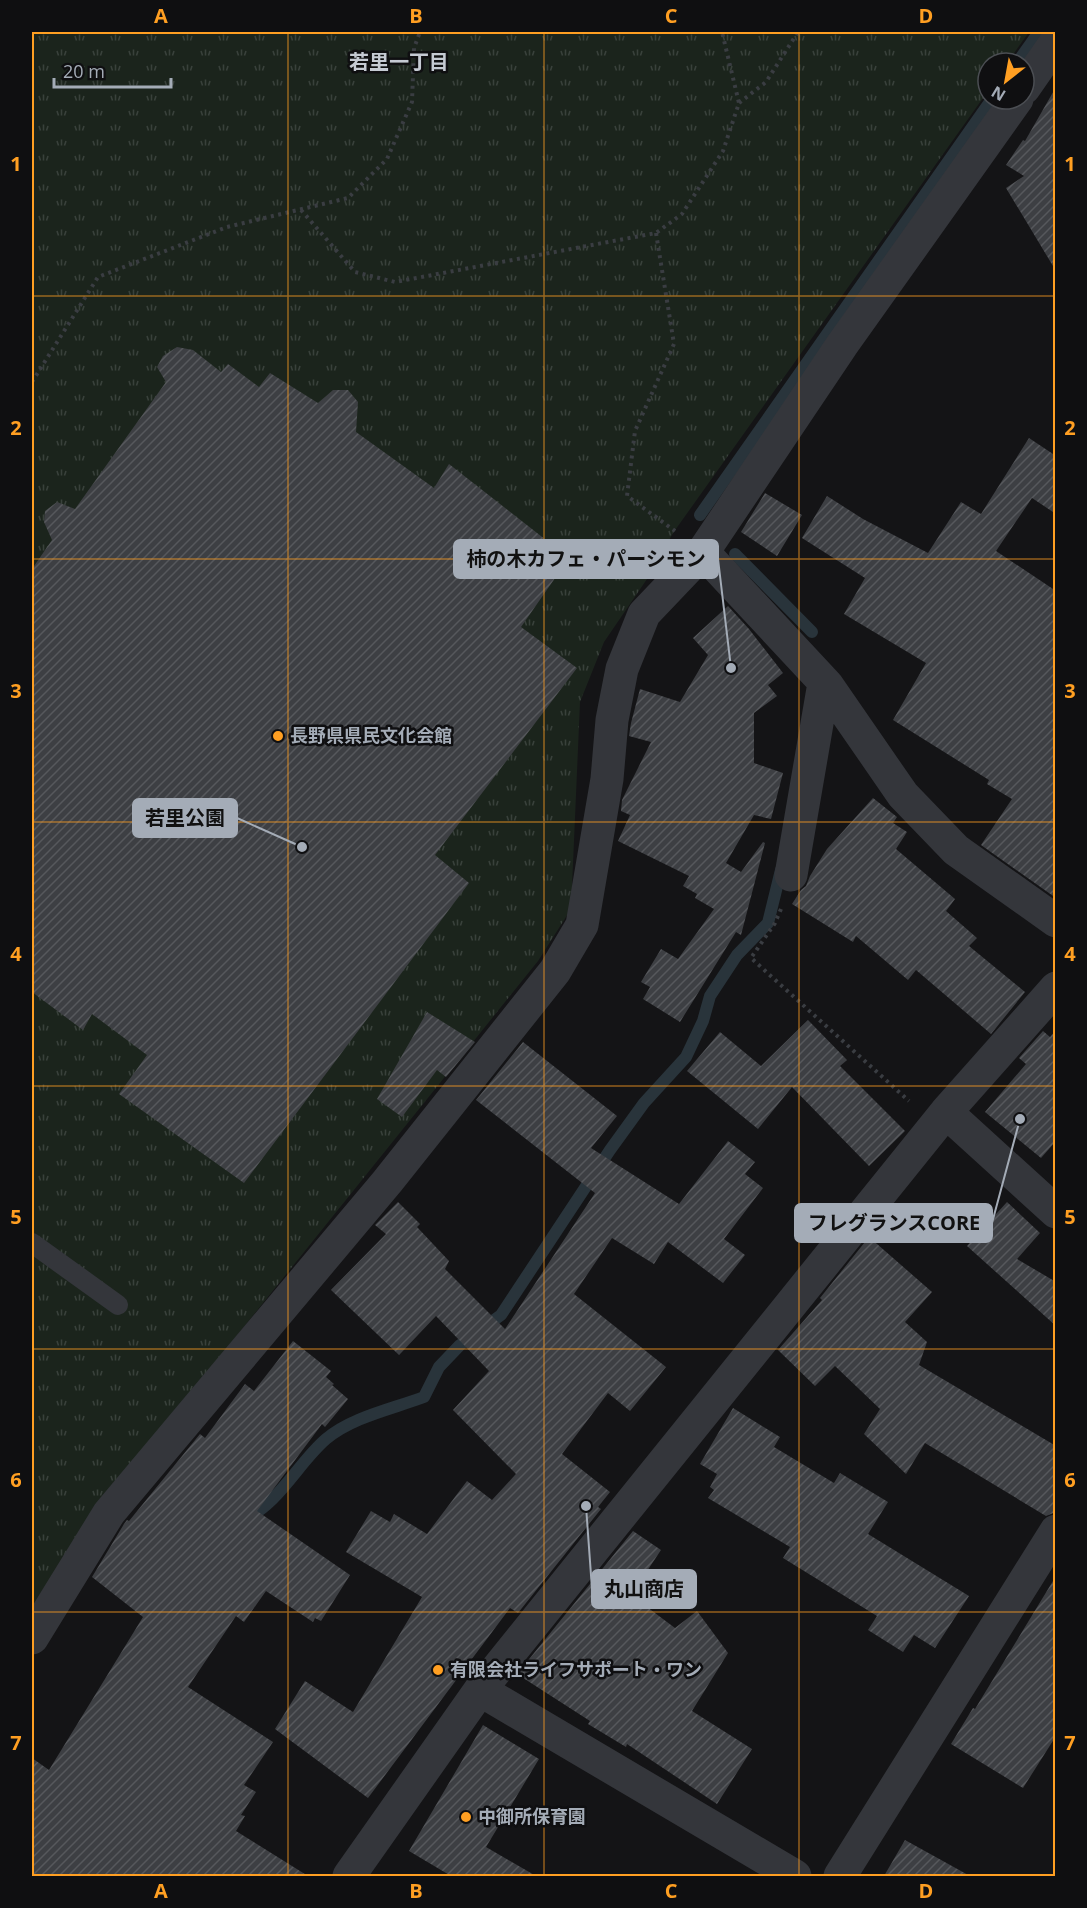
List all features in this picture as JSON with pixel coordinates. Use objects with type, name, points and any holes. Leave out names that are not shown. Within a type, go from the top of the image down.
[{"type":"street","points":[[1036,71],[1056,42]]},
{"type":"street","points":[[32,1638],[109,1513],[387,1182],[555,971],[582,925],[607,779],[612,720],[622,669],[644,614],[703,552],[842,345],[1008,111]]},
{"type":"street","points":[[703,552],[824,683],[903,795],[956,850],[1056,921]]},
{"type":"street","points":[[791,875],[824,683]]},
{"type":"street","points":[[349,1876],[480,1690],[941,1119],[1056,988]]},
{"type":"street","points":[[941,1119],[1056,1212]]},
{"type":"street","points":[[840,1876],[1056,1531]]},
{"type":"street","points":[[480,1690],[795,1876]]},
{"type":"lane","points":[[32,1243],[118,1305]]},
{"type":"path","points":[[32,382],[98,276],[227,227],[348,198],[387,159],[412,102],[414,48],[420,32]]},
{"type":"path","points":[[301,210],[355,272],[395,282],[656,233],[682,214],[723,151],[739,103],[722,32]]},
{"type":"path","points":[[739,103],[766,82],[798,32]]},
{"type":"path","points":[[656,233],[674,344],[635,430],[627,496],[703,552]]},
{"type":"path","points":[[791,875],[775,923],[751,958],[941,1119]]},
{"type":"green space","points":[[32,32],[1029,32],[1016,51],[976,51],[976,108],[673,533],[647,579],[604,642],[580,702],[571,909],[538,961],[99,1507],[32,1606]]},
{"type":"building","points":[[1056,87],[1056,271],[1006,188],[1024,176],[1006,165],[1023,140],[1025,141]]},
{"type":"building","name":"長野県県民文化会館","points":[[177,347],[193,350],[221,372],[228,364],[259,387],[270,373],[318,403],[333,390],[348,390],[358,402],[356,432],[434,488],[449,464],[569,558],[521,627],[577,668],[435,855],[469,883],[244,1183],[119,1094],[147,1055],[92,1014],[83,1030],[32,992],[32,569],[52,540],[44,522],[45,511],[57,502],[75,509],[166,382],[157,367],[163,356]]},
{"type":"building","points":[[1029,438],[1056,456],[1056,514],[1032,498],[996,551],[1056,591],[1056,898],[981,845],[1012,799],[987,784],[989,780],[893,720],[926,663],[844,614],[865,578],[802,538],[827,496],[863,519],[928,553],[961,502],[981,514]]},
{"type":"building","points":[[765,493],[802,515],[777,556],[741,532]]},
{"type":"building","points":[[728,606],[783,673],[768,685],[777,696],[754,713],[754,763],[783,773],[771,819],[754,815],[726,863],[741,872],[763,842],[765,843],[741,935],[736,932],[680,1022],[643,999],[650,987],[641,982],[661,949],[678,959],[714,909],[695,898],[697,894],[683,886],[689,876],[618,841],[630,815],[621,811],[622,800],[651,742],[629,736],[640,689],[680,702],[708,655],[693,638]]},
{"type":"building","points":[[873,798],[897,817],[893,823],[907,832],[896,849],[955,899],[946,911],[977,938],[969,946],[1025,992],[991,1034],[916,970],[908,980],[856,936],[853,942],[792,904],[806,886],[827,849]]},
{"type":"building","points":[[427,1012],[475,1042],[446,1077],[437,1070],[402,1117],[377,1099]]},
{"type":"building","points":[[808,1020],[847,1060],[840,1066],[905,1131],[869,1166],[792,1087],[758,1129],[687,1071],[720,1032],[761,1066]]},
{"type":"building","points":[[1056,1030],[1056,1141],[1041,1158],[985,1112],[1026,1064],[1019,1058],[1043,1031],[1050,1037]]},
{"type":"building","points":[[523,1042],[617,1116],[591,1148],[679,1204],[728,1141],[755,1162],[745,1174],[763,1188],[724,1239],[745,1255],[723,1283],[668,1242],[654,1264],[612,1238],[574,1294],[666,1367],[630,1411],[608,1393],[562,1454],[610,1492],[598,1507],[601,1509],[518,1613],[510,1608],[368,1798],[275,1729],[305,1681],[353,1712],[422,1597],[346,1552],[371,1511],[390,1522],[394,1514],[427,1534],[467,1481],[492,1500],[516,1474],[453,1410],[489,1371],[436,1316],[399,1355],[331,1290],[386,1234],[375,1225],[398,1202],[420,1224],[417,1227],[449,1261],[445,1269],[505,1329],[595,1193],[476,1100]]},
{"type":"building","points":[[1007,1202],[1040,1233],[1017,1259],[1056,1282],[1056,1326],[967,1246]]},
{"type":"building","points":[[869,1237],[932,1292],[905,1322],[927,1342],[919,1365],[1056,1446],[1056,1512],[1046,1516],[925,1443],[906,1474],[864,1434],[880,1409],[835,1366],[815,1386],[778,1350],[822,1300],[820,1298]]},
{"type":"building","points":[[293,1341],[331,1371],[326,1377],[348,1399],[325,1427],[322,1424],[257,1511],[350,1575],[321,1621],[315,1618],[313,1622],[266,1591],[244,1622],[236,1616],[188,1687],[273,1742],[244,1785],[256,1792],[241,1815],[245,1816],[236,1831],[308,1876],[32,1876],[32,1758],[49,1770],[143,1617],[92,1577],[127,1520],[129,1521],[200,1434],[205,1438],[245,1384],[254,1391]]},
{"type":"building","points":[[733,1408],[780,1437],[774,1447],[834,1483],[840,1473],[888,1502],[868,1534],[969,1596],[935,1648],[914,1635],[903,1652],[868,1630],[877,1616],[783,1558],[790,1547],[708,1498],[714,1490],[710,1487],[717,1474],[700,1464]]},
{"type":"building","points":[[633,1531],[661,1550],[631,1595],[675,1628],[697,1611],[728,1653],[692,1711],[752,1749],[717,1804],[627,1744],[626,1747],[588,1724],[590,1721],[517,1674]]},
{"type":"building","points":[[1056,1576],[1056,1736],[1023,1788],[951,1744],[973,1708],[975,1709]]},
{"type":"building","name":"中御所保育園","points":[[483,1725],[539,1759],[486,1847],[536,1876],[451,1876],[409,1851]]},
{"type":"building","points":[[905,1840],[970,1876],[884,1876]]},
{"type":"waterway","points":[[1026,51],[1039,32]]},
{"type":"waterway","points":[[700,515],[984,111]]},
{"type":"waterway","points":[[735,554],[812,632]]},
{"type":"waterway","points":[[243,1520],[256,1513],[278,1494],[316,1449],[336,1431],[360,1419],[424,1397],[439,1367],[460,1345],[501,1315],[610,1150],[644,1103],[686,1057],[703,1021],[710,996],[737,955],[768,923],[781,870]]},
{"type":"place","name":"柿の木カフェ・パーシモン","points":[[731,668]]},
{"type":"place","name":"長野県県民文化会館","points":[[278,736]]},
{"type":"place","name":"若里公園","points":[[302,847]]},
{"type":"place","name":"フレグランスCORE","points":[[1020,1119]]},
{"type":"place","name":"丸山商店","points":[[586,1506]]},
{"type":"place","name":"有限会社ライフサポート・ワン","points":[[438,1670]]},
{"type":"place","name":"中御所保育園","points":[[466,1817]]},
{"type":"district","name":"若里一丁目","points":[[399,62]]}]
